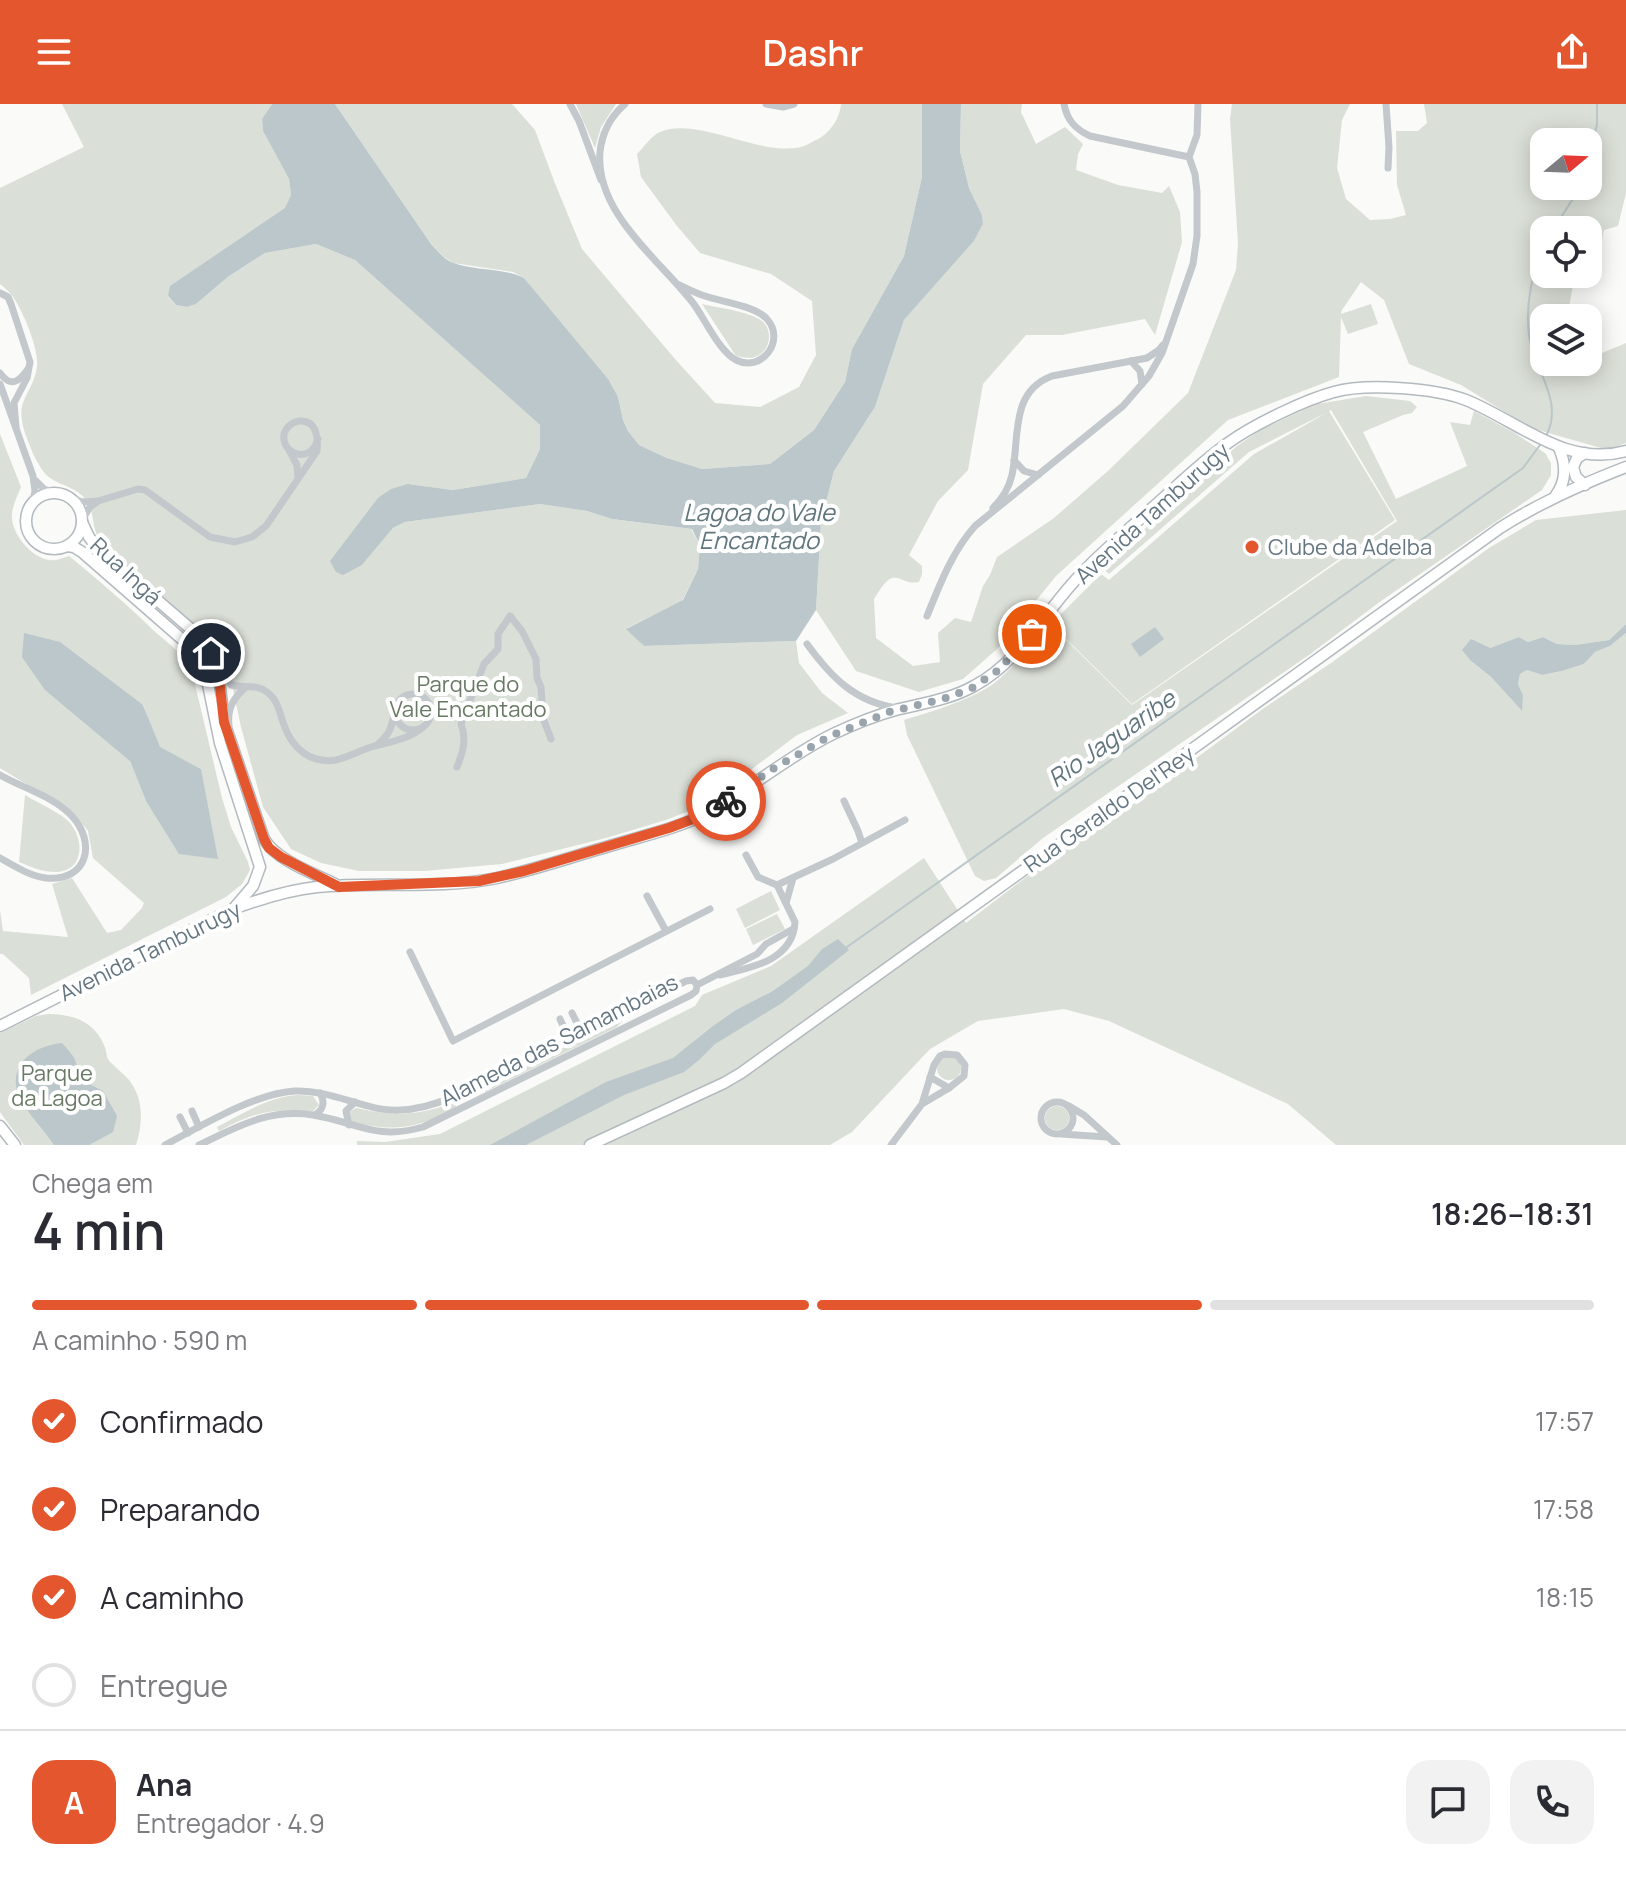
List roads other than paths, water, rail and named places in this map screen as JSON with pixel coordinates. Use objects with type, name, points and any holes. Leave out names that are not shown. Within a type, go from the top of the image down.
[{"type":"main road","name":"Avenida Tamburugy","points":[[0,1026],[233,909],[283,893],[322,887],[439,883],[499,877],[669,828],[713,809],[830,736],[902,709],[958,694],[985,681],[1012,657],[1071,584],[1104,551],[1229,442],[1246,431],[1338,390],[1387,388],[1438,393],[1472,403],[1556,446],[1607,455],[1626,451]]},
{"type":"main road","points":[[1555,497],[1565,472],[1562,455],[1556,446]]},
{"type":"main road","points":[[1585,453],[1577,458],[1573,467],[1576,477],[1585,485]]},
{"type":"main road","name":"Rua Geraldo Del'Rey","points":[[590,1145],[724,1083],[763,1058],[1500,528],[1527,510],[1626,467]]},
{"type":"main road","points":[[57,493],[70,498],[79,508],[82,521],[78,536],[67,546],[53,549],[34,539],[27,526],[32,505],[40,497],[57,493]]},
{"type":"main road","name":"Rua Ingá","points":[[82,521],[98,549],[192,630],[211,653],[219,678],[224,722],[269,848],[339,887]]},
{"type":"main road","name":"Rua Ingá","points":[[67,546],[82,552],[162,621],[192,648],[204,665],[220,743],[260,867],[253,886],[233,909]]},
{"type":"main road","points":[[0,1126],[15,1145]]},
{"type":"street","points":[[570,104],[610,200],[633,234],[694,304],[727,354],[743,363],[761,360],[768,354],[774,336],[767,319],[750,309],[701,295],[677,284]]},
{"type":"street","points":[[766,104],[783,107],[794,104]]},
{"type":"street","points":[[1064,104],[1071,122],[1090,136],[1189,157]]},
{"type":"street","points":[[927,616],[949,563],[975,526],[1115,413],[1142,384],[1159,359],[1196,251],[1197,192],[1189,157],[1197,135],[1198,104]]},
{"type":"street","points":[[1386,104],[1388,168]]},
{"type":"street","points":[[604,185],[600,150],[604,134],[621,106]]},
{"type":"street","points":[[590,152],[600,150]]},
{"type":"street","points":[[0,293],[8,297],[29,357],[27,378],[14,403],[16,427]]},
{"type":"street","points":[[694,304],[701,295]]},
{"type":"street","points":[[986,516],[1008,486],[1023,402],[1033,386],[1052,376],[1147,358],[1166,340]]},
{"type":"street","points":[[1131,361],[1140,371],[1142,384]]},
{"type":"street","points":[[0,373],[11,382],[20,379],[30,367]]},
{"type":"street","points":[[0,384],[33,476],[35,491],[32,505]]},
{"type":"street","points":[[70,498],[83,502],[98,501],[145,490],[210,537],[235,542],[252,537],[266,526],[317,451],[317,434],[307,422],[296,422],[287,428],[284,439],[297,465],[298,478]]},
{"type":"street","points":[[288,449],[303,455],[313,449],[318,439]]},
{"type":"street","points":[[1014,460],[1024,471],[1038,475]]},
{"type":"street","points":[[33,476],[40,486],[57,493]]},
{"type":"street","points":[[82,521],[90,507],[98,501]]},
{"type":"street","points":[[457,767],[464,749],[461,724],[484,664],[498,649],[498,634],[510,616],[522,631],[536,659],[543,718],[551,739]]},
{"type":"street","points":[[807,644],[821,664],[842,684],[883,706],[902,709]]},
{"type":"street","points":[[211,653],[228,682],[237,686],[257,687],[270,694],[293,745],[320,760],[337,760],[412,735],[427,722],[429,704],[420,696],[407,695],[397,703],[391,730],[375,746]]},
{"type":"street","points":[[231,740],[228,722],[231,705],[246,687]]},
{"type":"street","points":[[395,709],[398,722],[403,727],[409,730],[423,727]]},
{"type":"street","points":[[0,775],[60,806],[79,826],[86,855],[75,872],[59,878],[42,877],[0,858]]},
{"type":"street","points":[[844,801],[862,843]]},
{"type":"street","points":[[777,885],[905,820]]},
{"type":"street","points":[[720,975],[744,970],[781,953],[795,928],[777,885],[758,877],[746,855]]},
{"type":"street","points":[[786,903],[793,878]]},
{"type":"street","points":[[647,896],[666,931]]},
{"type":"street","points":[[410,952],[453,1041],[710,909]]},
{"type":"street","points":[[697,985],[720,975],[795,928]]},
{"type":"street","points":[[761,951],[766,962]]},
{"type":"street","name":"Alameda das Samambaias","points":[[165,1145],[256,1099],[270,1095],[299,1091],[320,1093],[382,1109],[410,1110],[438,1103],[689,979],[697,985],[694,993],[437,1122],[411,1131],[373,1132],[315,1115],[285,1114],[257,1118],[215,1142],[202,1144]]},
{"type":"street","points":[[639,1005],[645,1018]]},
{"type":"street","points":[[572,1013],[582,1033]]},
{"type":"street","points":[[560,1019],[569,1039]]},
{"type":"street","points":[[891,1145],[922,1104],[937,1060],[951,1053],[957,1055],[962,1059],[965,1071],[960,1081],[922,1104]]},
{"type":"street","points":[[930,1077],[949,1088]]},
{"type":"street","points":[[476,1086],[483,1099]]},
{"type":"street","points":[[315,1115],[323,1108],[320,1093]]},
{"type":"street","points":[[349,1125],[346,1111],[355,1102]]},
{"type":"street","points":[[1107,1137],[1054,1134],[1042,1124],[1042,1114],[1047,1105],[1062,1102],[1084,1115],[1117,1145]]},
{"type":"street","points":[[1059,1134],[1068,1130],[1073,1122],[1073,1112],[1067,1105]]},
{"type":"street","points":[[192,1111],[215,1142]]},
{"type":"street","points":[[180,1117],[188,1133]]},
{"type":"water","name":"Lagoa do Vale Encantado","points":[[272,104],[335,104],[440,254],[459,265],[524,278],[608,379],[618,397],[628,431],[639,445],[702,469],[770,464],[814,430],[845,382],[852,349],[904,256],[922,177],[922,104],[961,104],[960,151],[969,188],[983,224],[974,241],[904,320],[875,407],[834,471],[821,522],[816,610],[796,641],[644,646],[626,629],[683,600],[698,569],[700,545],[692,529],[612,519],[587,511],[540,504],[405,522],[393,528],[362,565],[343,575],[336,572],[330,561],[378,498],[391,489],[408,484],[453,490],[526,478],[540,449],[540,425],[355,260],[316,244],[265,253],[229,276],[196,304],[187,307],[176,305],[168,296],[170,286],[285,208],[291,195],[289,179],[263,131],[262,119]]},
{"type":"water","points":[[1626,624],[1626,633],[1610,646],[1595,652],[1584,664],[1542,675],[1527,670],[1520,674],[1518,684],[1523,695],[1522,711],[1462,650],[1471,639],[1490,648],[1519,637],[1528,642],[1543,637],[1557,644],[1575,645],[1609,640]]},
{"type":"water","points":[[1155,627],[1164,639],[1140,657],[1131,644]]},
{"type":"water","points":[[24,633],[60,642],[143,705],[160,747],[201,769],[218,859],[179,854],[146,801],[130,761],[45,690],[22,657]]},
{"type":"water","points":[[838,939],[849,950],[782,1003],[715,1044],[684,1072],[624,1095],[526,1145],[490,1145],[606,1082],[673,1058],[736,1010],[773,991],[808,966],[822,949]]},
{"type":"water","points":[[62,1043],[75,1060],[77,1078],[103,1091],[117,1116],[113,1132],[89,1145],[54,1145],[18,1094],[17,1072],[23,1061],[41,1048]]},
{"type":"waterway","name":"Rio Jaguaribe","points":[[1596,128],[1597,104]]},
{"type":"waterway","name":"Rio Jaguaribe","points":[[1562,216],[1572,200]]},
{"type":"waterway","name":"Rio Jaguaribe","points":[[1530,288],[1529,335],[1552,410],[1546,436]]},
{"type":"waterway","name":"Rio Jaguaribe","points":[[847,947],[1523,468],[1540,445]]},
{"type":"place","name":"Clube da Adelba","points":[[1252,547]]},
{"type":"park label","name":"Parque do Vale Encantado","points":[[468,696]]},
{"type":"park label","name":"Parque da Lagoa","points":[[57,1086]]}]
